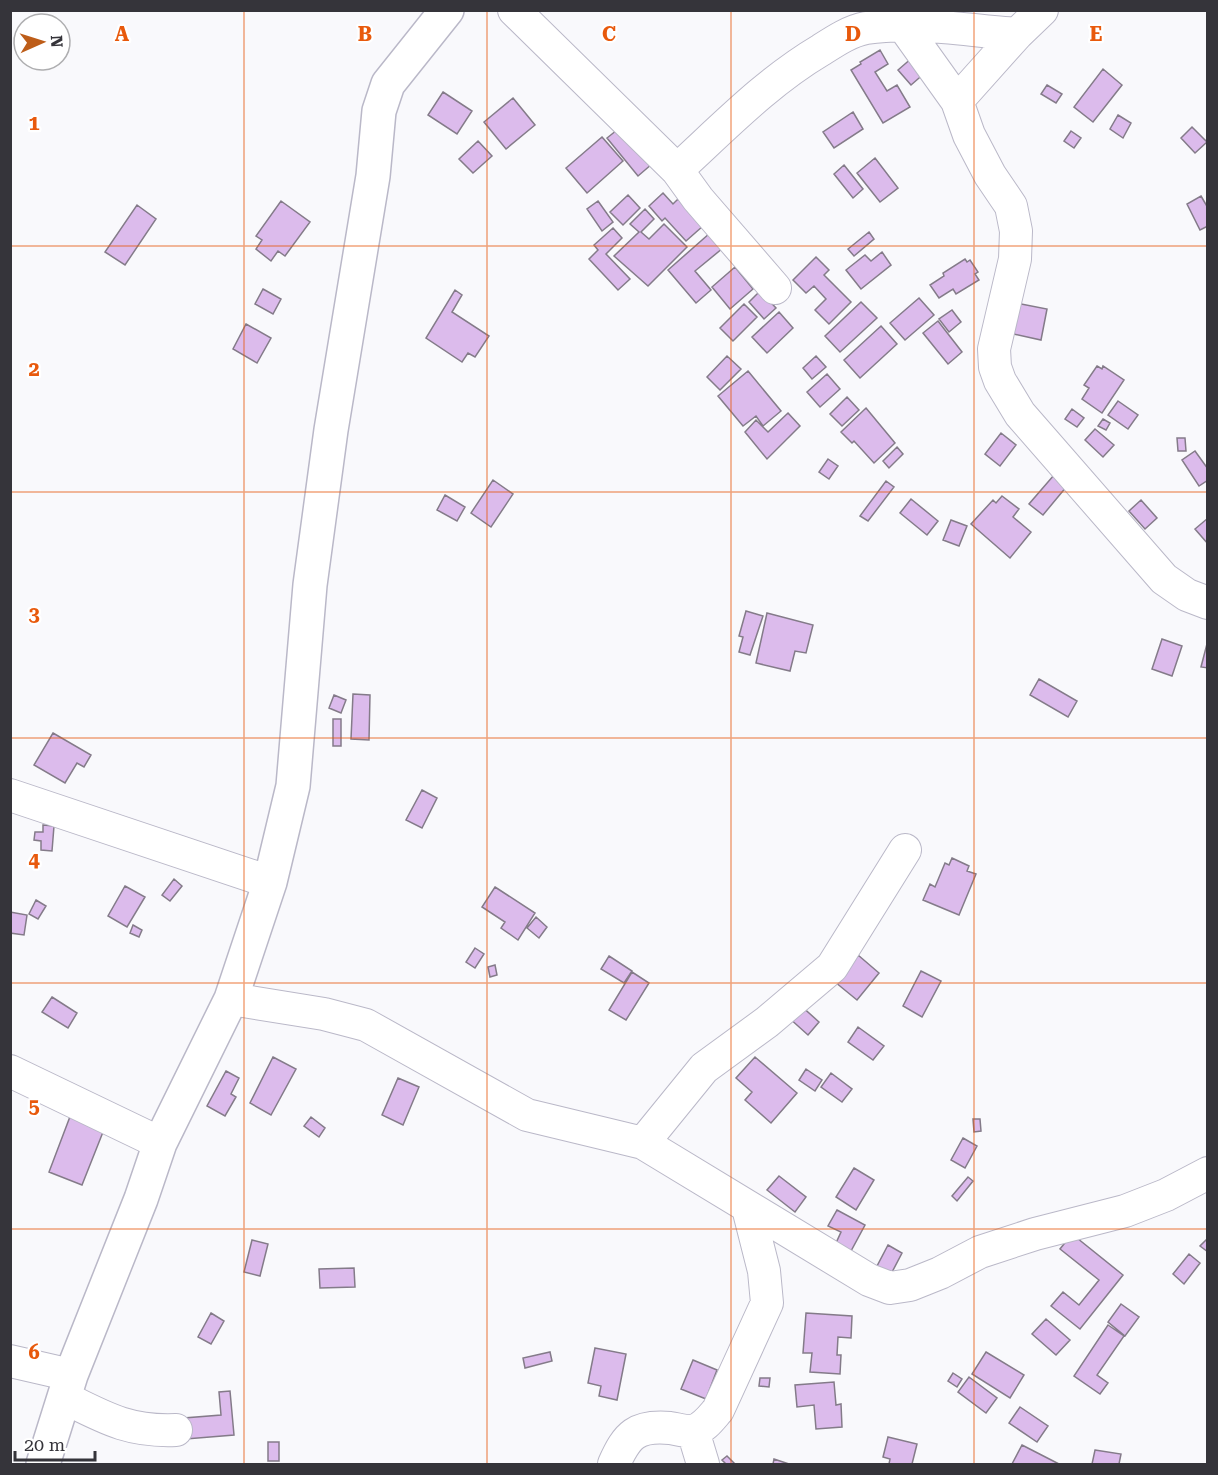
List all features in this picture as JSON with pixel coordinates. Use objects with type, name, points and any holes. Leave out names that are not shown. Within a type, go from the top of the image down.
[{"type":"street","points":[[43,1464],[68,1387],[160,1143],[231,999],[270,882],[293,786],[312,574],[331,430],[373,176],[379,111],[388,84],[447,10]]},
{"type":"street","points":[[514,10],[677,170],[698,199],[775,288]]},
{"type":"street","points":[[957,101],[1017,34],[1042,10]]},
{"type":"street","points":[[677,170],[770,84],[798,64],[850,33],[896,18],[1017,34]]},
{"type":"street","points":[[896,18],[957,101],[969,135],[990,175],[1011,206],[1016,231],[1015,259],[994,349],[999,381],[1020,414],[1164,579],[1187,595],[1208,603]]},
{"type":"street","points":[[10,795],[270,882]]},
{"type":"street","points":[[643,1143],[704,1068],[767,1022],[832,967],[905,850]]},
{"type":"street","points":[[231,999],[324,1014],[366,1025],[527,1115],[643,1143],[869,1280],[890,1288],[910,1285],[940,1273],[980,1252],[1035,1234],[1125,1211],[1166,1195],[1208,1173]]},
{"type":"street","points":[[10,1071],[160,1143]]},
{"type":"street","points":[[614,1464],[628,1437],[637,1431],[668,1428],[693,1431],[706,1424],[718,1410],[767,1303],[764,1271],[748,1208]]},
{"type":"street","points":[[10,1361],[68,1387],[118,1424],[151,1430],[176,1430]]},
{"type":"street","points":[[693,1431],[703,1464]]},
{"type":"building","points":[[880,50],[888,64],[875,72],[887,91],[897,85],[910,107],[883,123],[851,70]]},
{"type":"building","points":[[913,57],[926,72],[911,85],[898,70]]},
{"type":"building","points":[[1103,69],[1122,85],[1093,122],[1074,107]]},
{"type":"building","points":[[1047,85],[1062,94],[1056,103],[1041,94]]},
{"type":"building","points":[[443,92],[472,111],[457,134],[428,115]]},
{"type":"building","points":[[513,98],[535,125],[506,149],[484,122]]},
{"type":"building","points":[[853,112],[863,129],[834,148],[823,132]]},
{"type":"building","points":[[1118,115],[1131,123],[1123,138],[1110,129]]},
{"type":"building","points":[[622,126],[652,164],[638,176],[607,138]]},
{"type":"building","points":[[1192,127],[1207,142],[1195,153],[1181,138]]},
{"type":"building","points":[[1071,131],[1081,138],[1074,148],[1064,141]]},
{"type":"building","points":[[602,137],[623,161],[587,193],[566,168]]},
{"type":"building","points":[[478,141],[492,156],[473,173],[459,159]]},
{"type":"building","points":[[875,158],[898,188],[880,202],[857,173]]},
{"type":"building","points":[[844,165],[863,189],[853,198],[834,174]]},
{"type":"building","points":[[663,193],[673,204],[678,199],[703,226],[686,241],[665,218],[662,221],[649,206]]},
{"type":"building","points":[[628,195],[640,208],[623,225],[610,212]]},
{"type":"building","points":[[1201,196],[1208,208],[1208,226],[1200,230],[1187,204]]},
{"type":"building","points":[[281,201],[310,222],[285,256],[278,251],[271,261],[256,249],[262,240],[256,236]]},
{"type":"building","points":[[598,201],[613,222],[602,231],[587,209]]},
{"type":"building","points":[[137,205],[156,219],[125,265],[105,252]]},
{"type":"building","points":[[645,209],[654,219],[641,232],[649,239],[664,224],[687,247],[648,286],[614,256],[639,232],[630,224]]},
{"type":"building","points":[[613,228],[622,238],[606,254],[630,279],[618,290],[589,259],[598,250],[594,245]]},
{"type":"building","points":[[869,232],[874,239],[854,256],[848,249]]},
{"type":"building","points":[[710,233],[723,248],[695,271],[711,290],[696,303],[668,270]]},
{"type":"building","points":[[882,252],[891,265],[861,289],[846,270],[865,255],[871,261]]},
{"type":"building","points":[[816,257],[829,270],[824,275],[851,302],[829,324],[815,310],[826,299],[814,286],[806,293],[793,280]]},
{"type":"building","points":[[965,259],[967,262],[970,260],[978,272],[975,274],[979,280],[956,294],[953,289],[939,298],[930,285],[944,276],[943,273]]},
{"type":"building","points":[[735,267],[753,289],[730,309],[712,287]]},
{"type":"building","points":[[263,289],[281,299],[273,314],[255,304]]},
{"type":"building","points":[[455,290],[462,295],[452,312],[489,336],[475,357],[468,353],[462,362],[426,338]]},
{"type":"building","points":[[760,291],[776,308],[764,319],[749,302]]},
{"type":"building","points":[[919,298],[934,315],[905,340],[890,323]]},
{"type":"building","points":[[861,302],[877,318],[840,352],[825,336]]},
{"type":"building","points":[[1016,303],[1047,309],[1041,340],[1009,333]]},
{"type":"building","points":[[744,304],[757,317],[733,341],[720,328]]},
{"type":"building","points":[[952,310],[961,322],[949,332],[939,319]]},
{"type":"building","points":[[779,312],[793,328],[767,353],[752,337]]},
{"type":"building","points":[[938,321],[962,352],[948,364],[923,333]]},
{"type":"building","points":[[246,324],[271,338],[257,363],[233,349]]},
{"type":"building","points":[[881,326],[897,344],[860,378],[844,360]]},
{"type":"building","points":[[727,356],[741,369],[720,390],[707,377]]},
{"type":"building","points":[[816,356],[826,367],[812,379],[803,368]]},
{"type":"building","points":[[1097,366],[1102,369],[1103,366],[1124,380],[1102,413],[1082,399],[1089,388],[1084,385]]},
{"type":"building","points":[[748,371],[781,411],[763,426],[756,416],[743,426],[718,396]]},
{"type":"building","points":[[827,374],[840,389],[820,407],[807,392]]},
{"type":"building","points":[[847,397],[859,410],[842,426],[830,414]]},
{"type":"building","points":[[1118,401],[1138,415],[1128,429],[1108,415]]},
{"type":"building","points":[[866,408],[895,443],[874,463],[854,441],[852,443],[841,432]]},
{"type":"building","points":[[1072,409],[1084,418],[1077,427],[1065,419]]},
{"type":"building","points":[[788,413],[800,426],[767,459],[745,432],[756,420],[768,432]]},
{"type":"building","points":[[1103,419],[1110,423],[1106,430],[1098,426]]},
{"type":"building","points":[[1095,429],[1114,445],[1103,457],[1085,440]]},
{"type":"building","points":[[1001,433],[1016,445],[1000,466],[985,454]]},
{"type":"building","points":[[1177,438],[1185,438],[1186,451],[1178,451]]},
{"type":"building","points":[[897,447],[903,454],[889,468],[883,461]]},
{"type":"building","points":[[1195,451],[1208,469],[1208,480],[1199,486],[1182,460]]},
{"type":"building","points":[[828,459],[838,466],[829,479],[819,472]]},
{"type":"building","points":[[1054,475],[1067,486],[1043,515],[1029,504]]},
{"type":"building","points":[[493,480],[513,494],[491,527],[471,513]]},
{"type":"building","points":[[886,481],[894,487],[868,521],[860,516]]},
{"type":"building","points":[[445,495],[465,507],[457,521],[437,510]]},
{"type":"building","points":[[1002,496],[1019,509],[1013,517],[1031,532],[1010,558],[971,524],[993,500],[996,503]]},
{"type":"building","points":[[911,499],[938,521],[927,535],[900,513]]},
{"type":"building","points":[[1141,500],[1157,518],[1145,529],[1129,511]]},
{"type":"building","points":[[1208,518],[1208,544],[1195,529]]},
{"type":"building","points":[[951,520],[967,526],[959,546],[943,540]]},
{"type":"building","points":[[746,611],[763,616],[750,655],[739,652],[743,637],[739,636]]},
{"type":"building","points":[[767,613],[813,625],[806,653],[795,651],[790,671],[756,663]]},
{"type":"building","points":[[1162,639],[1182,646],[1172,676],[1152,669]]},
{"type":"building","points":[[1208,640],[1208,668],[1201,667]]},
{"type":"building","points":[[1039,679],[1077,701],[1068,717],[1030,695]]},
{"type":"building","points":[[353,694],[370,695],[369,740],[351,739]]},
{"type":"building","points":[[334,695],[346,700],[341,713],[329,708]]},
{"type":"building","points":[[333,719],[341,719],[341,746],[333,746]]},
{"type":"building","points":[[53,733],[91,755],[84,767],[77,763],[65,783],[34,765]]},
{"type":"building","points":[[422,790],[437,798],[422,828],[406,820]]},
{"type":"building","points":[[43,825],[54,826],[52,851],[41,850],[41,841],[34,840],[35,832],[43,832]]},
{"type":"building","points":[[952,858],[969,866],[967,871],[976,874],[959,915],[923,900],[930,884],[935,887],[945,863],[949,865]]},
{"type":"building","points":[[174,879],[182,886],[170,901],[162,895]]},
{"type":"building","points":[[125,886],[145,897],[127,927],[108,916]]},
{"type":"building","points":[[495,887],[535,913],[518,940],[501,928],[505,922],[482,907]]},
{"type":"building","points":[[36,900],[46,906],[38,919],[29,914]]},
{"type":"building","points":[[10,912],[27,915],[24,935],[10,933]]},
{"type":"building","points":[[536,917],[547,927],[539,938],[527,928]]},
{"type":"building","points":[[133,925],[142,930],[139,937],[130,933]]},
{"type":"building","points":[[475,948],[484,954],[475,968],[466,962]]},
{"type":"building","points":[[858,955],[879,973],[857,1000],[835,982]]},
{"type":"building","points":[[609,956],[632,971],[624,983],[601,969]]},
{"type":"building","points":[[495,965],[497,975],[490,977],[488,967]]},
{"type":"building","points":[[921,971],[941,981],[922,1017],[903,1006]]},
{"type":"building","points":[[632,972],[649,983],[626,1020],[609,1010]]},
{"type":"building","points":[[52,997],[77,1013],[68,1028],[42,1012]]},
{"type":"building","points":[[799,1004],[819,1022],[808,1035],[788,1017]]},
{"type":"building","points":[[858,1027],[884,1046],[873,1060],[848,1042]]},
{"type":"building","points":[[273,1057],[296,1069],[271,1115],[250,1103]]},
{"type":"building","points":[[755,1057],[797,1093],[771,1123],[745,1100],[752,1092],[736,1078]]},
{"type":"building","points":[[806,1069],[822,1080],[815,1091],[799,1080]]},
{"type":"building","points":[[226,1071],[239,1078],[231,1094],[236,1097],[225,1116],[207,1106]]},
{"type":"building","points":[[831,1073],[852,1089],[842,1102],[821,1087]]},
{"type":"building","points":[[398,1078],[419,1087],[403,1125],[382,1115]]},
{"type":"building","points":[[71,1114],[105,1127],[82,1185],[49,1172]]},
{"type":"building","points":[[311,1117],[325,1128],[319,1137],[304,1126]]},
{"type":"building","points":[[973,1119],[980,1119],[981,1131],[974,1132]]},
{"type":"building","points":[[963,1138],[977,1146],[965,1168],[951,1160]]},
{"type":"building","points":[[854,1168],[874,1180],[856,1210],[836,1197]]},
{"type":"building","points":[[779,1176],[806,1197],[795,1212],[767,1190]]},
{"type":"building","points":[[968,1177],[973,1181],[957,1201],[952,1196]]},
{"type":"building","points":[[837,1210],[865,1225],[851,1251],[836,1243],[841,1232],[828,1226]]},
{"type":"building","points":[[1072,1234],[1123,1275],[1080,1329],[1051,1306],[1063,1292],[1079,1305],[1099,1280],[1060,1249]]},
{"type":"building","points":[[1208,1238],[1208,1252],[1200,1246]]},
{"type":"building","points":[[252,1240],[268,1244],[260,1276],[244,1272]]},
{"type":"building","points":[[888,1245],[902,1253],[890,1276],[876,1268]]},
{"type":"building","points":[[1189,1254],[1200,1263],[1184,1284],[1173,1274]]},
{"type":"building","points":[[354,1268],[355,1287],[320,1288],[319,1269]]},
{"type":"building","points":[[1121,1304],[1139,1317],[1125,1336],[1108,1322]]},
{"type":"building","points":[[211,1313],[224,1321],[211,1344],[198,1337]]},
{"type":"building","points":[[806,1313],[852,1316],[851,1338],[838,1337],[837,1355],[841,1355],[840,1374],[810,1372],[812,1353],[803,1353]]},
{"type":"building","points":[[1046,1319],[1070,1340],[1056,1355],[1032,1334]]},
{"type":"building","points":[[1108,1325],[1124,1336],[1097,1375],[1108,1383],[1100,1394],[1074,1376]]},
{"type":"building","points":[[595,1348],[626,1354],[617,1400],[599,1396],[601,1386],[588,1383]]},
{"type":"building","points":[[550,1352],[552,1361],[525,1368],[523,1358]]},
{"type":"building","points":[[986,1352],[1024,1375],[1010,1398],[972,1374]]},
{"type":"building","points":[[693,1360],[717,1370],[706,1399],[681,1389]]},
{"type":"building","points":[[953,1373],[962,1379],[957,1387],[948,1381]]},
{"type":"building","points":[[969,1377],[997,1398],[986,1413],[958,1392]]},
{"type":"building","points":[[760,1378],[770,1378],[769,1387],[759,1386]]},
{"type":"building","points":[[834,1382],[836,1405],[841,1404],[842,1427],[816,1429],[814,1405],[797,1407],[795,1385]]},
{"type":"building","points":[[230,1391],[234,1435],[186,1439],[184,1418],[221,1415],[219,1392]]},
{"type":"building","points":[[1020,1407],[1048,1426],[1037,1442],[1009,1423]]},
{"type":"building","points":[[888,1437],[917,1444],[912,1464],[889,1464],[890,1459],[883,1457]]},
{"type":"building","points":[[268,1442],[279,1442],[279,1461],[268,1461]]},
{"type":"building","points":[[1022,1445],[1059,1464],[1012,1464]]},
{"type":"building","points":[[1095,1450],[1121,1454],[1119,1464],[1092,1464]]},
{"type":"building","points":[[727,1456],[735,1464],[726,1464],[722,1460]]},
{"type":"building","points":[[774,1459],[789,1464],[773,1464]]}]
